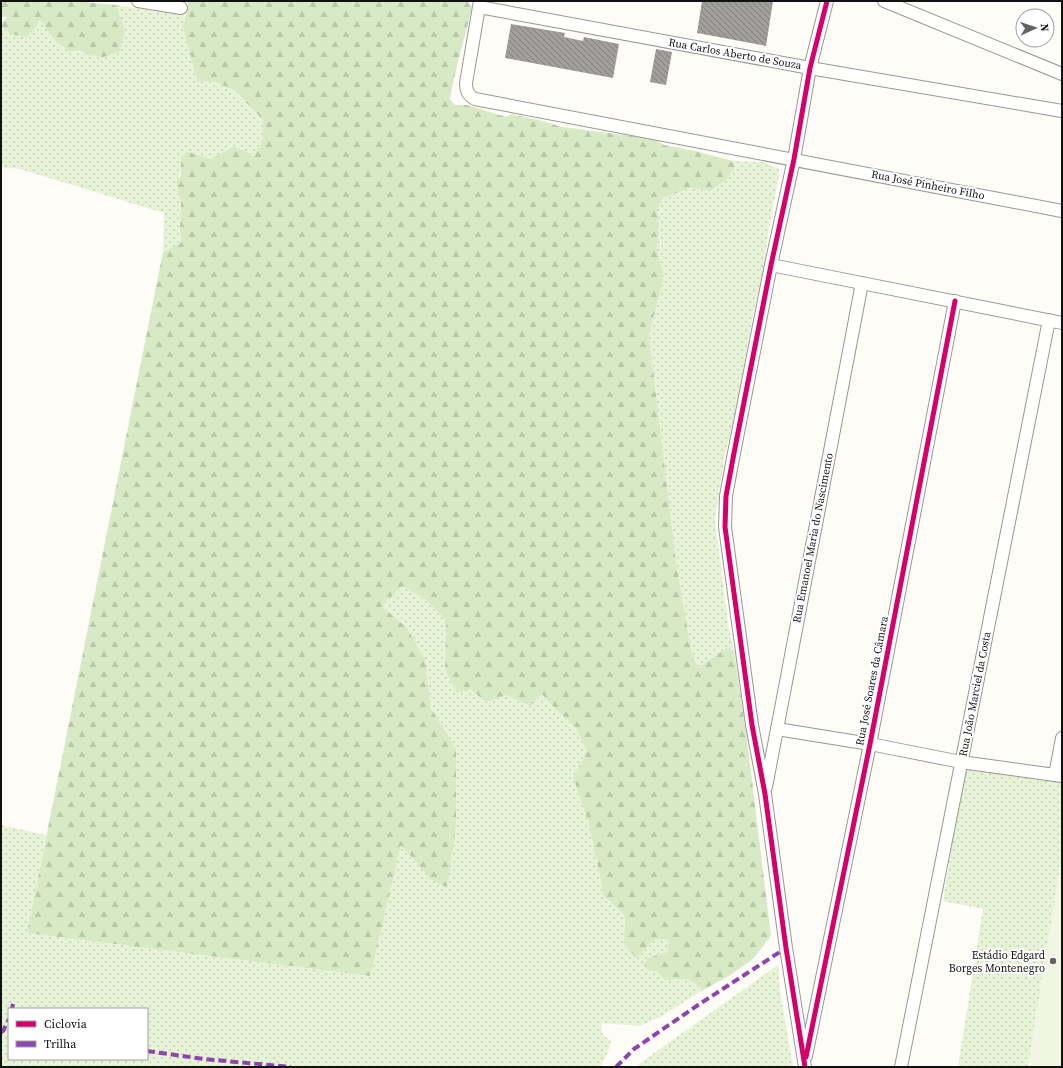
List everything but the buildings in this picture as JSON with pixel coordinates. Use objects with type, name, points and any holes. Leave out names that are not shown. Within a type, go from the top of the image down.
[{"type":"street","points":[[138,1],[181,8]]},
{"type":"street","points":[[804,1065],[765,794],[752,725],[724,527],[726,496],[771,265],[794,159],[810,68],[827,1]]},
{"type":"street","points":[[884,1],[1062,74]]},
{"type":"street","name":"Rua Carlos Aberto de Souza","points":[[480,4],[810,68],[1062,111]]},
{"type":"street","name":"Rua José Pinheiro Filho","points":[[480,4],[466,84],[467,92],[475,99],[1062,211]]},
{"type":"street","points":[[771,265],[1062,323]]},
{"type":"street","name":"Rua Emanoel Maria do Nascimento","points":[[765,794],[862,283]]},
{"type":"street","name":"Rua José Soares da Câmara","points":[[804,1065],[870,744],[955,302]]},
{"type":"street","name":"Rua João Marciel da Costa","points":[[901,1067],[1049,320]]},
{"type":"street","points":[[777,729],[870,744],[961,762],[1058,776],[1062,738]]},
{"type":"green space","points":[[1,1],[75,1],[116,5],[125,28],[120,51],[104,57],[88,55],[81,51],[69,51],[56,42],[40,20],[34,30],[27,37],[10,34],[1,26],[7,17],[1,17]]},
{"type":"green space","points":[[188,1],[467,1],[472,7],[450,99],[455,105],[467,105],[506,117],[511,114],[562,127],[654,139],[664,145],[733,161],[735,167],[727,179],[711,190],[690,188],[663,198],[657,210],[659,225],[657,249],[664,276],[649,335],[676,561],[691,649],[698,668],[728,647],[734,651],[747,740],[771,936],[753,959],[729,976],[703,990],[691,981],[677,979],[666,981],[656,971],[648,971],[644,965],[648,958],[667,952],[669,939],[655,939],[636,958],[624,944],[625,916],[604,896],[589,824],[573,777],[587,752],[575,726],[558,712],[542,694],[530,706],[506,695],[486,702],[470,689],[457,693],[445,670],[446,620],[426,600],[402,586],[382,606],[407,628],[425,659],[431,708],[456,748],[456,825],[447,888],[431,879],[401,845],[370,976],[27,933],[163,252],[181,243],[181,203],[176,182],[181,175],[181,159],[186,151],[211,159],[234,146],[254,156],[262,143],[263,120],[235,91],[216,82],[197,81],[183,27]]},
{"type":"green space","points":[[116,5],[186,16],[183,27],[197,81],[216,82],[234,91],[263,120],[262,144],[254,156],[234,146],[211,159],[186,151],[182,160],[179,178],[176,182],[181,203],[181,244],[163,252],[164,213],[20,169],[1,167],[1,26],[10,34],[34,30],[40,20],[60,45],[69,50],[88,55],[125,28]]},
{"type":"green space","points":[[733,161],[764,162],[779,169],[779,175],[768,233],[763,277],[756,299],[735,414],[724,459],[715,519],[728,624],[734,651],[728,647],[698,668],[691,649],[676,561],[649,335],[664,276],[657,249],[659,225],[657,210],[663,198],[690,188],[711,189],[727,179],[735,167]]},
{"type":"green space","points":[[402,586],[426,600],[446,620],[445,670],[486,702],[506,695],[530,706],[542,694],[558,712],[575,726],[587,752],[573,777],[589,824],[604,896],[625,916],[624,944],[636,957],[655,939],[669,939],[667,952],[648,958],[644,965],[648,971],[656,971],[666,981],[682,979],[691,981],[703,990],[662,1016],[640,1026],[602,1023],[601,1029],[603,1035],[611,1041],[608,1052],[600,1067],[1,1067],[1,825],[46,835],[27,933],[369,976],[401,845],[431,878],[447,887],[456,748],[431,708],[425,659],[407,628],[382,606]]},
{"type":"green space","points":[[969,769],[1062,782],[1062,855],[1028,1067],[958,1067],[983,909],[943,901],[964,771]]},
{"type":"green space","name":"Estádio Edgard Borges Montenegro","points":[[1062,855],[1062,1067],[1028,1067]]},
{"type":"green space","points":[[778,965],[780,991],[793,1067],[636,1067],[643,1061]]},
{"type":"marked path","points":[[616,1067],[634,1049],[698,1005],[786,948]]},
{"type":"marked path","points":[[12,1008],[13,1004]]},
{"type":"marked path","points":[[1,1032],[8,1021]]},
{"type":"marked path","points":[[148,1051],[204,1059],[291,1067]]},
{"type":"cycle path","points":[[805,1067],[786,948],[765,794],[752,725],[725,527],[726,496],[734,453],[771,265],[794,159],[810,68],[827,1]]},
{"type":"cycle path","points":[[806,1057],[870,744],[955,301]]},
{"type":"place","name":"Estádio Edgard Borges Montenegro","points":[[1053,961]]}]
